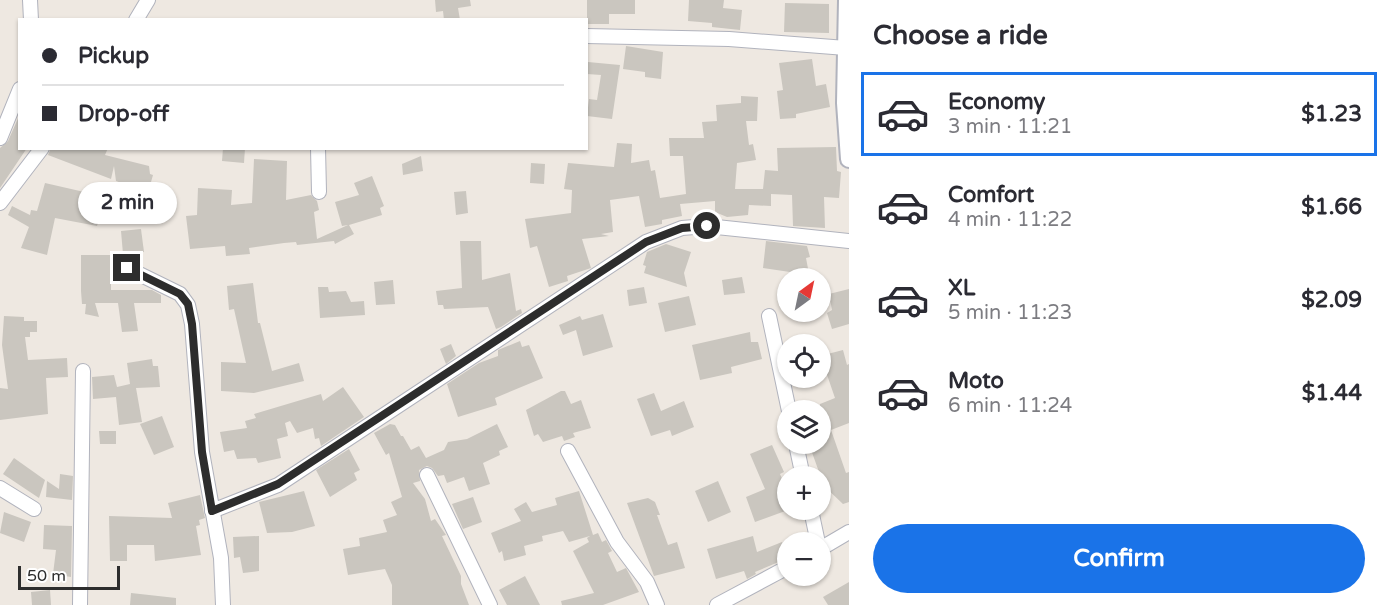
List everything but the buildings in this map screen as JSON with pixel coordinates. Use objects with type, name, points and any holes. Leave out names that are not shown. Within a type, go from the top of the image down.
[{"type":"street","points":[[30,0],[31,18]]},
{"type":"street","points":[[137,18],[148,0]]},
{"type":"street","points":[[847,0],[849,159]]},
{"type":"street","points":[[588,36],[729,39],[846,48]]},
{"type":"street","points":[[0,138],[18,93]]},
{"type":"street","points":[[0,203],[40,150]]},
{"type":"street","points":[[318,150],[319,192]]},
{"type":"street","points":[[212,511],[278,484],[646,242],[682,228],[707,226],[849,241]]},
{"type":"street","points":[[127,268],[180,294],[188,304],[192,324],[202,452],[221,558],[223,605]]},
{"type":"street","points":[[769,316],[787,400]]},
{"type":"street","points":[[80,605],[83,371]]},
{"type":"street","points":[[568,451],[617,542],[647,582],[657,605]]},
{"type":"street","points":[[427,475],[490,605]]},
{"type":"street","points":[[0,488],[34,509]]},
{"type":"street","points":[[831,542],[849,531]]},
{"type":"street","points":[[717,605],[777,573]]},
{"type":"route","points":[[127,268],[180,294],[188,304],[192,324],[202,452],[212,511],[278,484],[646,242],[682,228],[707,226]]}]
